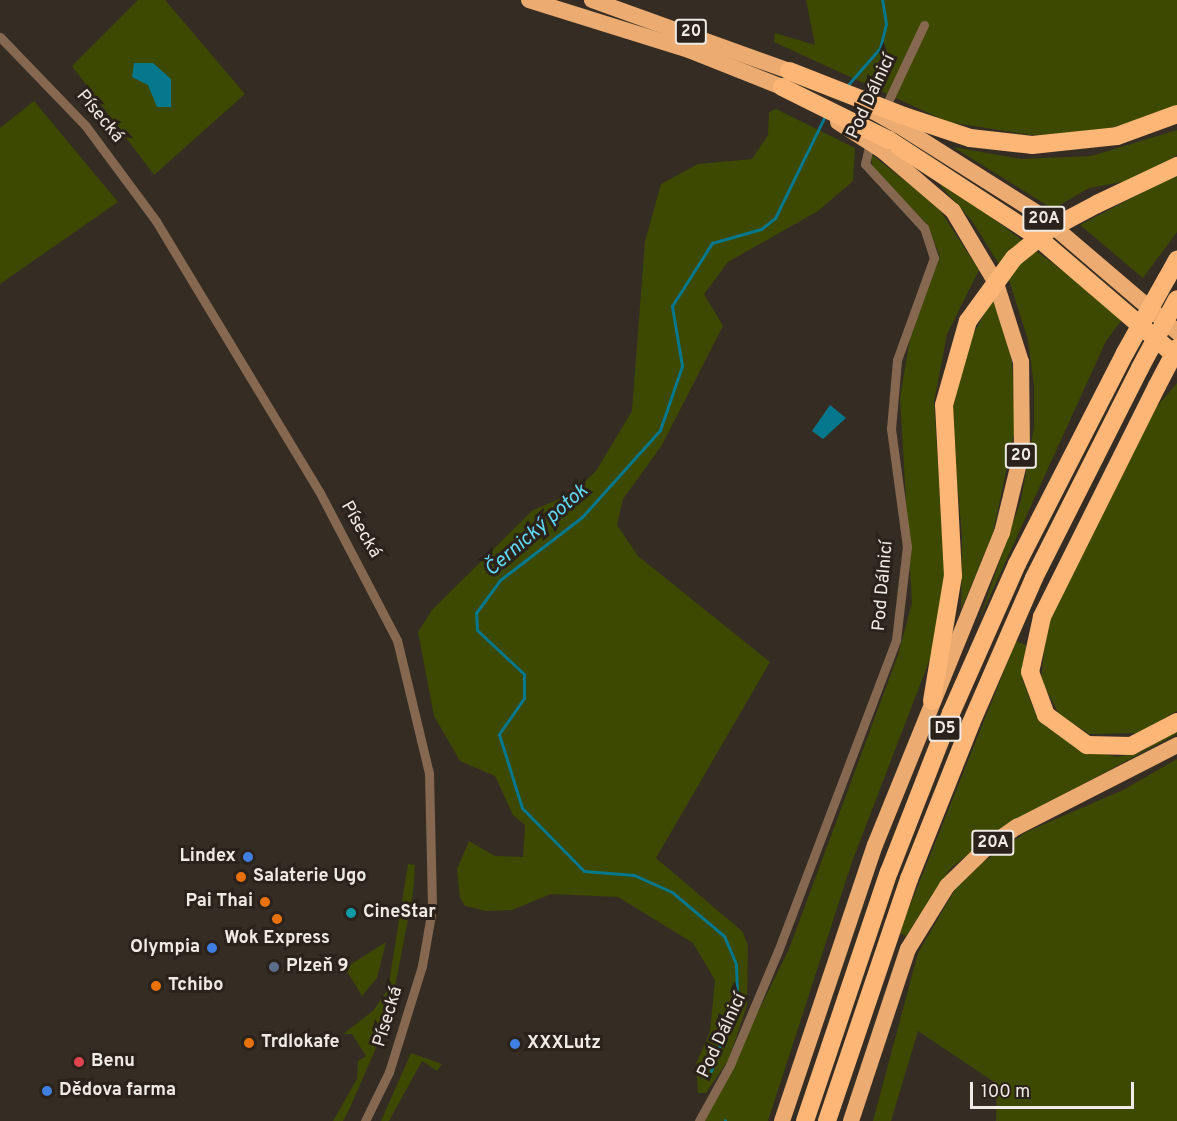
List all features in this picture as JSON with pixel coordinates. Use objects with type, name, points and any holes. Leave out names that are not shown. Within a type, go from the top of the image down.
[{"type":"highway","name":"20","points":[[529,0],[785,79]]},
{"type":"highway","name":"20","points":[[592,0],[785,79]]},
{"type":"highway","points":[[785,79],[893,133],[1036,236],[1177,357]]},
{"type":"highway","points":[[785,79],[893,133],[1032,145],[1117,136],[1177,114]]},
{"type":"highway","name":"20","points":[[782,1121],[852,907],[1011,504],[1022,450],[1023,384],[1011,321],[977,246],[893,133]]},
{"type":"highway","name":"20A","points":[[893,133],[1039,214],[1177,332]]},
{"type":"highway","points":[[932,701],[953,576],[944,405],[968,321],[1014,258],[1050,229],[1177,166]]},
{"type":"highway","name":"D5","points":[[805,1121],[889,872],[951,713],[1017,564],[1125,353],[1177,260]]},
{"type":"highway","name":"D5","points":[[827,1121],[909,879],[970,723],[1034,578],[1177,299]]},
{"type":"highway","points":[[1177,348],[1042,617],[1030,672],[1046,715],[1087,745],[1131,746],[1177,722]]},
{"type":"highway","name":"20A","points":[[851,1121],[908,949],[947,886],[984,849],[1017,827],[1177,745]]},
{"type":"street","name":"Pod Dálnicí","points":[[699,1121],[730,1065],[778,951],[896,640],[907,547],[891,429],[897,360],[934,258],[924,228],[880,187],[865,164],[864,153],[924,25]]},
{"type":"street","name":"Písecká","points":[[0,37],[85,124],[156,221],[325,501],[397,640],[429,773],[432,909],[422,966],[389,1072],[364,1121]]},
{"type":"green space","points":[[138,0],[165,0],[245,94],[154,175],[72,66]]},
{"type":"green space","points":[[806,0],[1177,0],[1177,107],[1109,129],[1072,134],[1031,135],[948,122],[774,42],[775,33],[815,45]]},
{"type":"green space","points":[[34,101],[118,202],[0,284],[0,128]]},
{"type":"green space","points":[[776,109],[855,148],[853,181],[818,211],[728,262],[704,294],[723,326],[662,445],[623,499],[617,525],[638,556],[770,662],[656,858],[743,932],[748,946],[747,1005],[729,1059],[706,1093],[698,1093],[696,1064],[710,1032],[715,980],[693,943],[618,897],[551,894],[512,910],[486,911],[465,906],[460,898],[457,869],[469,841],[495,856],[523,857],[525,825],[513,815],[495,776],[460,761],[434,716],[418,632],[432,610],[533,510],[573,493],[596,471],[632,411],[645,241],[661,184],[698,164],[752,159],[768,135],[769,112]]},
{"type":"green space","points":[[1177,130],[1177,155],[1160,166],[1128,181],[1089,188],[1053,209],[953,147],[1021,159],[1091,156]]},
{"type":"green space","points":[[870,153],[938,207],[979,270],[947,334],[934,402],[945,573],[933,651],[852,862],[768,1121],[704,1121],[789,949],[898,655],[912,603],[900,398],[910,338],[940,256],[927,224],[873,168]]},
{"type":"green space","points":[[1177,174],[1177,232],[1143,278],[1080,225]]},
{"type":"green space","points":[[946,183],[1124,317],[1106,341],[979,620],[1021,500],[1034,427],[1034,386],[1028,340],[1009,280],[972,221],[940,185]]},
{"type":"green space","points":[[994,297],[1012,361],[1015,429],[993,533],[961,610],[962,536],[951,416],[961,355]]},
{"type":"green space","points":[[1177,383],[1177,711],[1138,733],[1089,734],[1059,714],[1041,680],[1047,623],[1153,411]]},
{"type":"green space","points":[[1016,641],[1026,645],[1022,678],[1034,710],[1072,746],[1117,757],[1141,752],[1176,730],[1177,734],[999,829],[951,868],[906,936],[899,933]]},
{"type":"green space","points":[[1177,759],[1177,1121],[996,1121],[997,1084],[918,1031],[891,1121],[873,1121],[918,953],[954,891],[973,869],[1026,832],[1123,790]]},
{"type":"green space","points":[[408,864],[415,865],[413,893],[389,1018],[349,1110],[343,1121],[333,1121],[357,1079],[358,1061],[366,1056],[352,1034],[343,1034],[373,1011],[388,989]]},
{"type":"green space","points":[[386,942],[377,978],[362,996],[345,968]]},
{"type":"green space","points":[[411,1053],[442,1064],[437,1071],[422,1061],[389,1121],[381,1121]]},
{"type":"water","points":[[134,63],[153,63],[171,79],[171,107],[157,107],[148,85],[132,77]]},
{"type":"water","points":[[830,405],[846,418],[823,439],[812,431]]},
{"type":"waterway","name":"Černický potok","points":[[846,87],[880,48],[886,24],[882,0]]},
{"type":"waterway","name":"Černický potok","points":[[711,1071],[737,994],[736,964],[724,936],[672,892],[634,875],[584,871],[522,808],[499,734],[524,698],[524,674],[477,630],[476,613],[500,580],[582,517],[660,430],[682,366],[672,306],[712,243],[761,229],[775,218],[825,116]]},
{"type":"place","name":"Lindex","points":[[248,857]]},
{"type":"place","name":"Salaterie Ugo","points":[[241,877]]},
{"type":"place","name":"Pai Thai","points":[[265,902]]},
{"type":"place","name":"CineStar","points":[[351,913]]},
{"type":"place","name":"Wok Express","points":[[277,919]]},
{"type":"place","name":"Olympia","points":[[212,948]]},
{"type":"place","name":"Plzeň 9","points":[[274,967]]},
{"type":"place","name":"Tchibo","points":[[156,986]]},
{"type":"place","name":"Trdlokafe","points":[[249,1043]]},
{"type":"place","name":"XXXLutz","points":[[515,1044]]},
{"type":"place","name":"Benu","points":[[79,1062]]},
{"type":"place","name":"Dědova farma","points":[[47,1091]]}]
